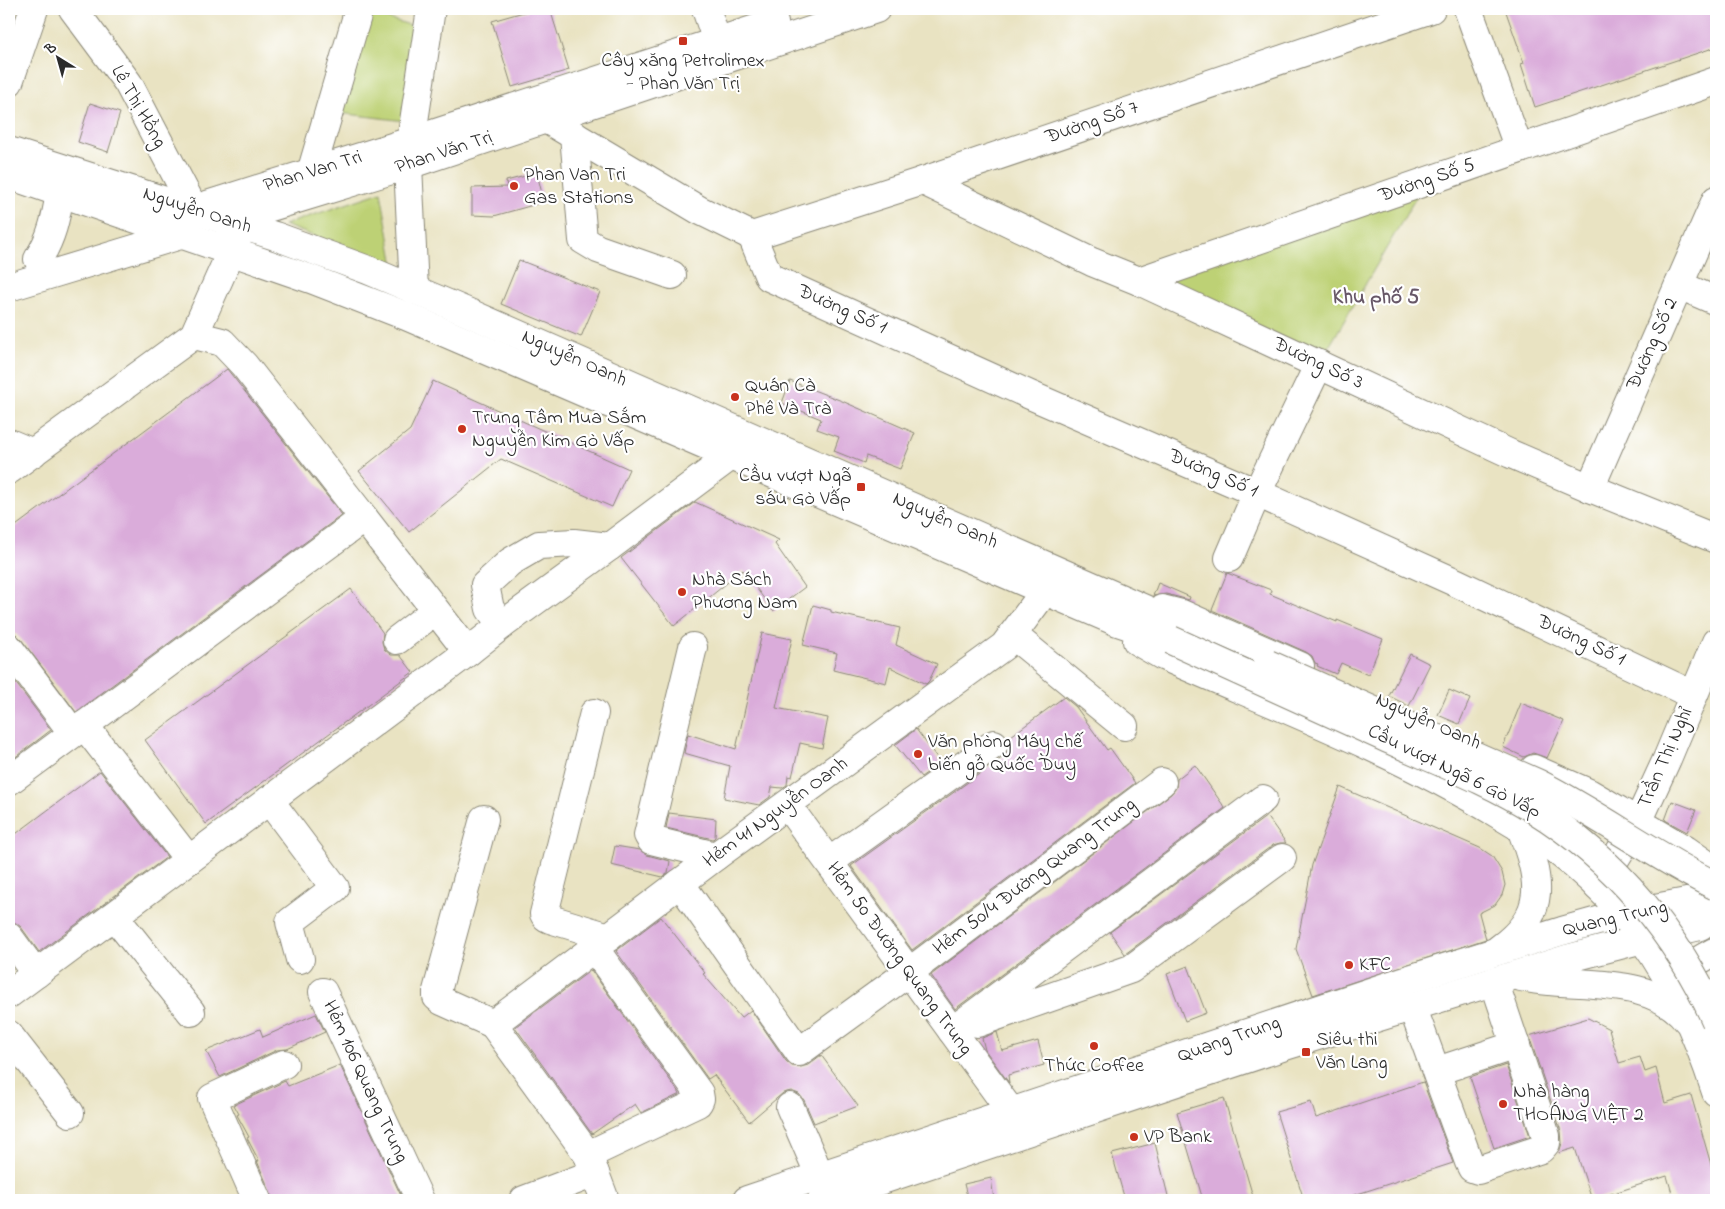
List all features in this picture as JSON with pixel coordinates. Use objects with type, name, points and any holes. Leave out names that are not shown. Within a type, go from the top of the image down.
[{"type":"street","name":"Lê Thị Hồng","points":[[73,9],[128,83],[194,209]]},
{"type":"street","points":[[311,173],[358,9]]},
{"type":"street","points":[[414,290],[409,153],[431,9]]},
{"type":"street","points":[[706,9],[720,50]]},
{"type":"street","name":"Phan Van Tri","points":[[9,268],[311,173],[409,153],[720,50],[816,9]]},
{"type":"street","name":"Phan Văn Trị","points":[[9,287],[181,234],[236,223],[409,153],[546,119],[720,50],[876,9]]},
{"type":"street","name":"Đường Số 7","points":[[752,236],[1431,9]]},
{"type":"street","points":[[1468,9],[1519,149]]},
{"type":"street","points":[[9,82],[25,12]]},
{"type":"street","name":"Đường Số 5","points":[[1139,281],[1716,81]]},
{"type":"street","points":[[546,119],[699,210],[752,236]]},
{"type":"street","points":[[574,136],[583,240],[598,249],[672,275]]},
{"type":"street","name":"Nguyễn Oanh","points":[[9,151],[236,223],[322,253],[414,290],[1121,611],[1175,632]]},
{"type":"street","name":"Nguyễn Oanh","points":[[9,175],[320,282],[406,316],[1046,591],[1121,611],[1182,614],[1589,793],[1702,860],[1716,871]]},
{"type":"street","name":"Đường Số 3","points":[[923,180],[1092,262],[1139,281],[1511,454],[1716,539]]},
{"type":"street","points":[[38,259],[47,246],[54,228],[60,193]]},
{"type":"street","name":"Đường Số 2","points":[[1590,488],[1716,200]]},
{"type":"street","points":[[9,470],[21,448],[194,335],[232,252],[236,223]]},
{"type":"street","name":"Đường Số 1","points":[[752,236],[769,277],[1030,395],[1257,493],[1457,583],[1693,695]]},
{"type":"street","points":[[1678,285],[1716,301]]},
{"type":"street","points":[[194,335],[222,342],[244,365],[468,652]]},
{"type":"street","points":[[1228,558],[1319,364]]},
{"type":"street","points":[[9,994],[468,652],[502,624],[610,547],[731,456]]},
{"type":"street","points":[[9,780],[364,518]]},
{"type":"street","points":[[502,624],[490,609],[485,585],[510,562],[539,546],[574,543],[610,547]]},
{"type":"street","name":"Hẻm 41 Nguyễn Oanh","points":[[494,1024],[716,856],[1004,646],[1046,591]]},
{"type":"street","points":[[397,640],[435,611]]},
{"type":"street","name":"Nguyễn Oanh","points":[[1121,611],[1140,643],[1163,656],[1408,765],[1454,788],[1555,850],[1598,887],[1624,914],[1665,971],[1681,1000],[1705,1025]]},
{"type":"street","name":"Cầu vượt Ngã 6 Gò Vấp","points":[[1175,632],[1537,783],[1716,886]]},
{"type":"street","name":"Cầu vượt Ngã 6 Gò Vấp","points":[[1175,632],[1505,792],[1562,828],[1614,871],[1648,909],[1674,944],[1698,984],[1705,1025]]},
{"type":"street","points":[[1013,635],[1124,726]]},
{"type":"street","name":"Trần Thị Nghỉ","points":[[1598,887],[1638,822],[1716,642]]},
{"type":"street","points":[[692,646],[648,835],[652,840],[716,856]]},
{"type":"street","points":[[9,648],[189,860]]},
{"type":"street","points":[[524,1200],[592,1164],[698,1103],[700,1099],[699,1093],[601,943],[546,917],[544,914],[594,713]]},
{"type":"street","points":[[828,862],[994,744]]},
{"type":"street","name":"Hẻm 50/4 Đường Quang Trung","points":[[680,883],[799,1052],[1162,782]]},
{"type":"street","points":[[1555,850],[1589,793]]},
{"type":"street","points":[[952,1031],[1263,799]]},
{"type":"street","points":[[269,800],[335,888],[290,922],[300,959]]},
{"type":"street","name":"Hẻm 50 Đường Quang Trung","points":[[787,805],[1012,1113]]},
{"type":"street","points":[[484,819],[437,997],[494,1024],[592,1164],[605,1200]]},
{"type":"street","points":[[1494,952],[1512,940],[1534,908],[1537,884],[1530,851],[1521,828]]},
{"type":"street","points":[[952,1031],[1131,969],[1282,858]]},
{"type":"street","points":[[1681,1000],[1680,984],[1687,970],[1699,960],[1716,953],[1706,910]]},
{"type":"street","name":"Quang Trung","points":[[827,1186],[1012,1113],[1494,952],[1624,914],[1706,910]]},
{"type":"street","name":"Quang Trung","points":[[747,1200],[827,1186],[1503,978],[1643,938],[1706,910]]},
{"type":"street","points":[[114,916],[191,1012]]},
{"type":"street","points":[[9,937],[36,974]]},
{"type":"street","points":[[1060,950],[1085,985]]},
{"type":"street","points":[[1403,981],[1472,1168],[1478,1170],[1541,1149],[1546,1143],[1546,1136],[1516,1045],[1503,978],[1621,987],[1648,993],[1674,1007],[1685,1017],[1705,1025],[1716,1092]]},
{"type":"street","name":"Hẻm 106 Quang Trung","points":[[323,992],[420,1200]]},
{"type":"street","points":[[9,1035],[70,1113]]},
{"type":"street","points":[[1437,1071],[1516,1045]]},
{"type":"street","points":[[258,1200],[212,1098],[284,1064]]},
{"type":"street","points":[[790,1107],[827,1186]]},
{"type":"green space","points":[[363,11],[420,28],[405,121],[339,113]]},
{"type":"green space","points":[[1425,182],[1319,364],[1139,281]]},
{"type":"green space","points":[[381,192],[394,266],[284,225]]},
{"type":"building","points":[[534,9],[550,9],[569,70],[512,87],[492,21]]},
{"type":"building","points":[[1505,9],[1716,9],[1716,47],[1535,107],[1521,64],[1524,63]]},
{"type":"building","points":[[90,103],[120,113],[108,152],[78,142]]},
{"type":"building","points":[[537,173],[544,202],[494,216],[472,215],[472,188],[507,187],[506,181]]},
{"type":"building","points":[[519,260],[600,292],[581,337],[501,304]]},
{"type":"building","points":[[227,369],[342,515],[76,712],[21,639],[16,634],[9,633],[9,531]]},
{"type":"building","points":[[433,381],[629,469],[612,507],[501,459],[409,532],[359,471],[410,430]]},
{"type":"building","points":[[790,381],[842,401],[915,433],[900,469],[866,456],[864,463],[834,451],[839,437],[817,429],[821,419],[782,403]]},
{"type":"building","name":"Nhà Sách Phương Nam","points":[[695,502],[779,540],[775,544],[805,587],[773,611],[743,570],[674,626],[621,558]]},
{"type":"building","points":[[1227,573],[1271,590],[1270,594],[1383,639],[1368,675],[1341,663],[1336,674],[1317,666],[1318,664],[1315,663],[1312,656],[1306,652],[1212,610]]},
{"type":"building","points":[[1158,583],[1190,597],[1189,600],[1166,594],[1153,596]]},
{"type":"building","points":[[351,589],[383,633],[382,642],[384,649],[391,655],[400,655],[413,672],[206,824],[145,740]]},
{"type":"building","points":[[813,605],[831,610],[831,612],[900,628],[896,645],[937,664],[929,681],[926,684],[890,667],[886,683],[833,670],[837,653],[803,645]]},
{"type":"building","points":[[762,633],[792,639],[776,708],[828,718],[822,748],[800,743],[792,777],[788,776],[787,785],[782,788],[772,787],[770,797],[759,805],[724,798],[730,766],[684,753],[688,734],[736,749]]},
{"type":"building","points":[[1410,654],[1430,664],[1409,706],[1389,696]]},
{"type":"building","points":[[9,674],[51,730],[9,762]]},
{"type":"building","points":[[1449,690],[1470,699],[1459,724],[1438,715]]},
{"type":"building","points":[[1064,697],[1076,707],[1107,750],[1110,748],[1135,783],[912,950],[851,866],[1003,757],[1008,750],[1008,739],[1011,736]]},
{"type":"building","points":[[1521,703],[1564,721],[1547,758],[1533,753],[1524,757],[1503,747]]},
{"type":"building","name":"Văn phòng Máy chế biến gỗ Quốc Duy","points":[[916,729],[941,763],[921,777],[895,745]]},
{"type":"building","points":[[1195,765],[1225,808],[955,1009],[931,975],[1171,794],[1176,788],[1177,779]]},
{"type":"building","points":[[100,771],[167,857],[39,952],[21,927],[16,923],[9,922],[9,839]]},
{"type":"building","points":[[1340,787],[1480,848],[1492,856],[1502,872],[1505,885],[1502,895],[1495,905],[1479,913],[1486,939],[1313,995],[1296,949],[1312,865]]},
{"type":"building","points":[[1672,801],[1696,810],[1687,832],[1665,820]]},
{"type":"building","points":[[669,813],[716,819],[715,837],[713,839],[666,828]]},
{"type":"building","points":[[1267,816],[1286,843],[1273,845],[1125,954],[1110,932]]},
{"type":"building","points":[[615,846],[640,850],[647,855],[670,861],[668,873],[663,877],[611,865]]},
{"type":"building","points":[[661,917],[705,973],[703,974],[741,1018],[751,1010],[786,1061],[792,1066],[801,1067],[808,1065],[821,1055],[858,1106],[814,1123],[804,1100],[799,1094],[791,1091],[783,1093],[749,1122],[714,1075],[708,1079],[616,951]]},
{"type":"building","points":[[1188,966],[1206,1013],[1185,1021],[1167,974]]},
{"type":"building","points":[[591,970],[680,1094],[641,1113],[635,1104],[592,1134],[515,1027]]},
{"type":"building","points":[[316,1014],[325,1032],[287,1049],[277,1050],[220,1077],[206,1051],[260,1029],[263,1037]]},
{"type":"building","points":[[1588,1018],[1609,1029],[1619,1063],[1640,1057],[1645,1072],[1656,1068],[1665,1103],[1691,1095],[1716,1182],[1716,1200],[1674,1200],[1667,1176],[1592,1200],[1575,1148],[1559,1153],[1562,1143],[1561,1131],[1529,1036]]},
{"type":"building","points":[[997,1032],[1002,1051],[1038,1041],[1044,1065],[1008,1075],[1009,1083],[985,1050],[982,1038]]},
{"type":"building","points":[[340,1065],[403,1200],[273,1200],[257,1161],[259,1161],[247,1138],[249,1137],[237,1115],[239,1114],[234,1105],[285,1081],[288,1086]]},
{"type":"building","name":"Nhà hàng THOÁNG VIỆT 2","points":[[1506,1065],[1530,1136],[1494,1148],[1470,1077]]},
{"type":"building","points":[[1423,1082],[1453,1163],[1339,1200],[1304,1200],[1276,1112],[1311,1102],[1316,1118]]},
{"type":"building","points":[[1224,1098],[1254,1200],[1203,1200],[1177,1112]]},
{"type":"building","points":[[1155,1143],[1169,1200],[1125,1200],[1112,1154]]},
{"type":"building","points":[[991,1178],[994,1200],[968,1200],[964,1184]]},
{"type":"place","name":"Cây xăng Petrolimex - Phan Văn Trị","points":[[683,41]]},
{"type":"place","name":"Phan Van Tri Gas Stations","points":[[514,186]]},
{"type":"place","name":"Quán Cà Phê Và Trà","points":[[735,397]]},
{"type":"place","name":"Trung Tâm Mua Sắm Nguyễn Kim Gò Vấp","points":[[462,429]]},
{"type":"place","name":"Cầu vượt Ngã sáu Gò Vấp","points":[[861,487]]},
{"type":"place","name":"Nhà Sách Phương Nam","points":[[682,592]]},
{"type":"place","name":"Văn phòng Máy chế biến gỗ Quốc Duy","points":[[918,754]]},
{"type":"place","name":"KFC","points":[[1349,965]]},
{"type":"place","name":"Thức Coffee","points":[[1094,1046]]},
{"type":"place","name":"Siêu thi Văn Lang","points":[[1306,1052]]},
{"type":"place","name":"Nhà hàng THOÁNG VIỆT 2","points":[[1503,1104]]},
{"type":"place","name":"VP Bank","points":[[1134,1137]]},
{"type":"district","name":"Khu phố 5","points":[[1376,298]]}]
